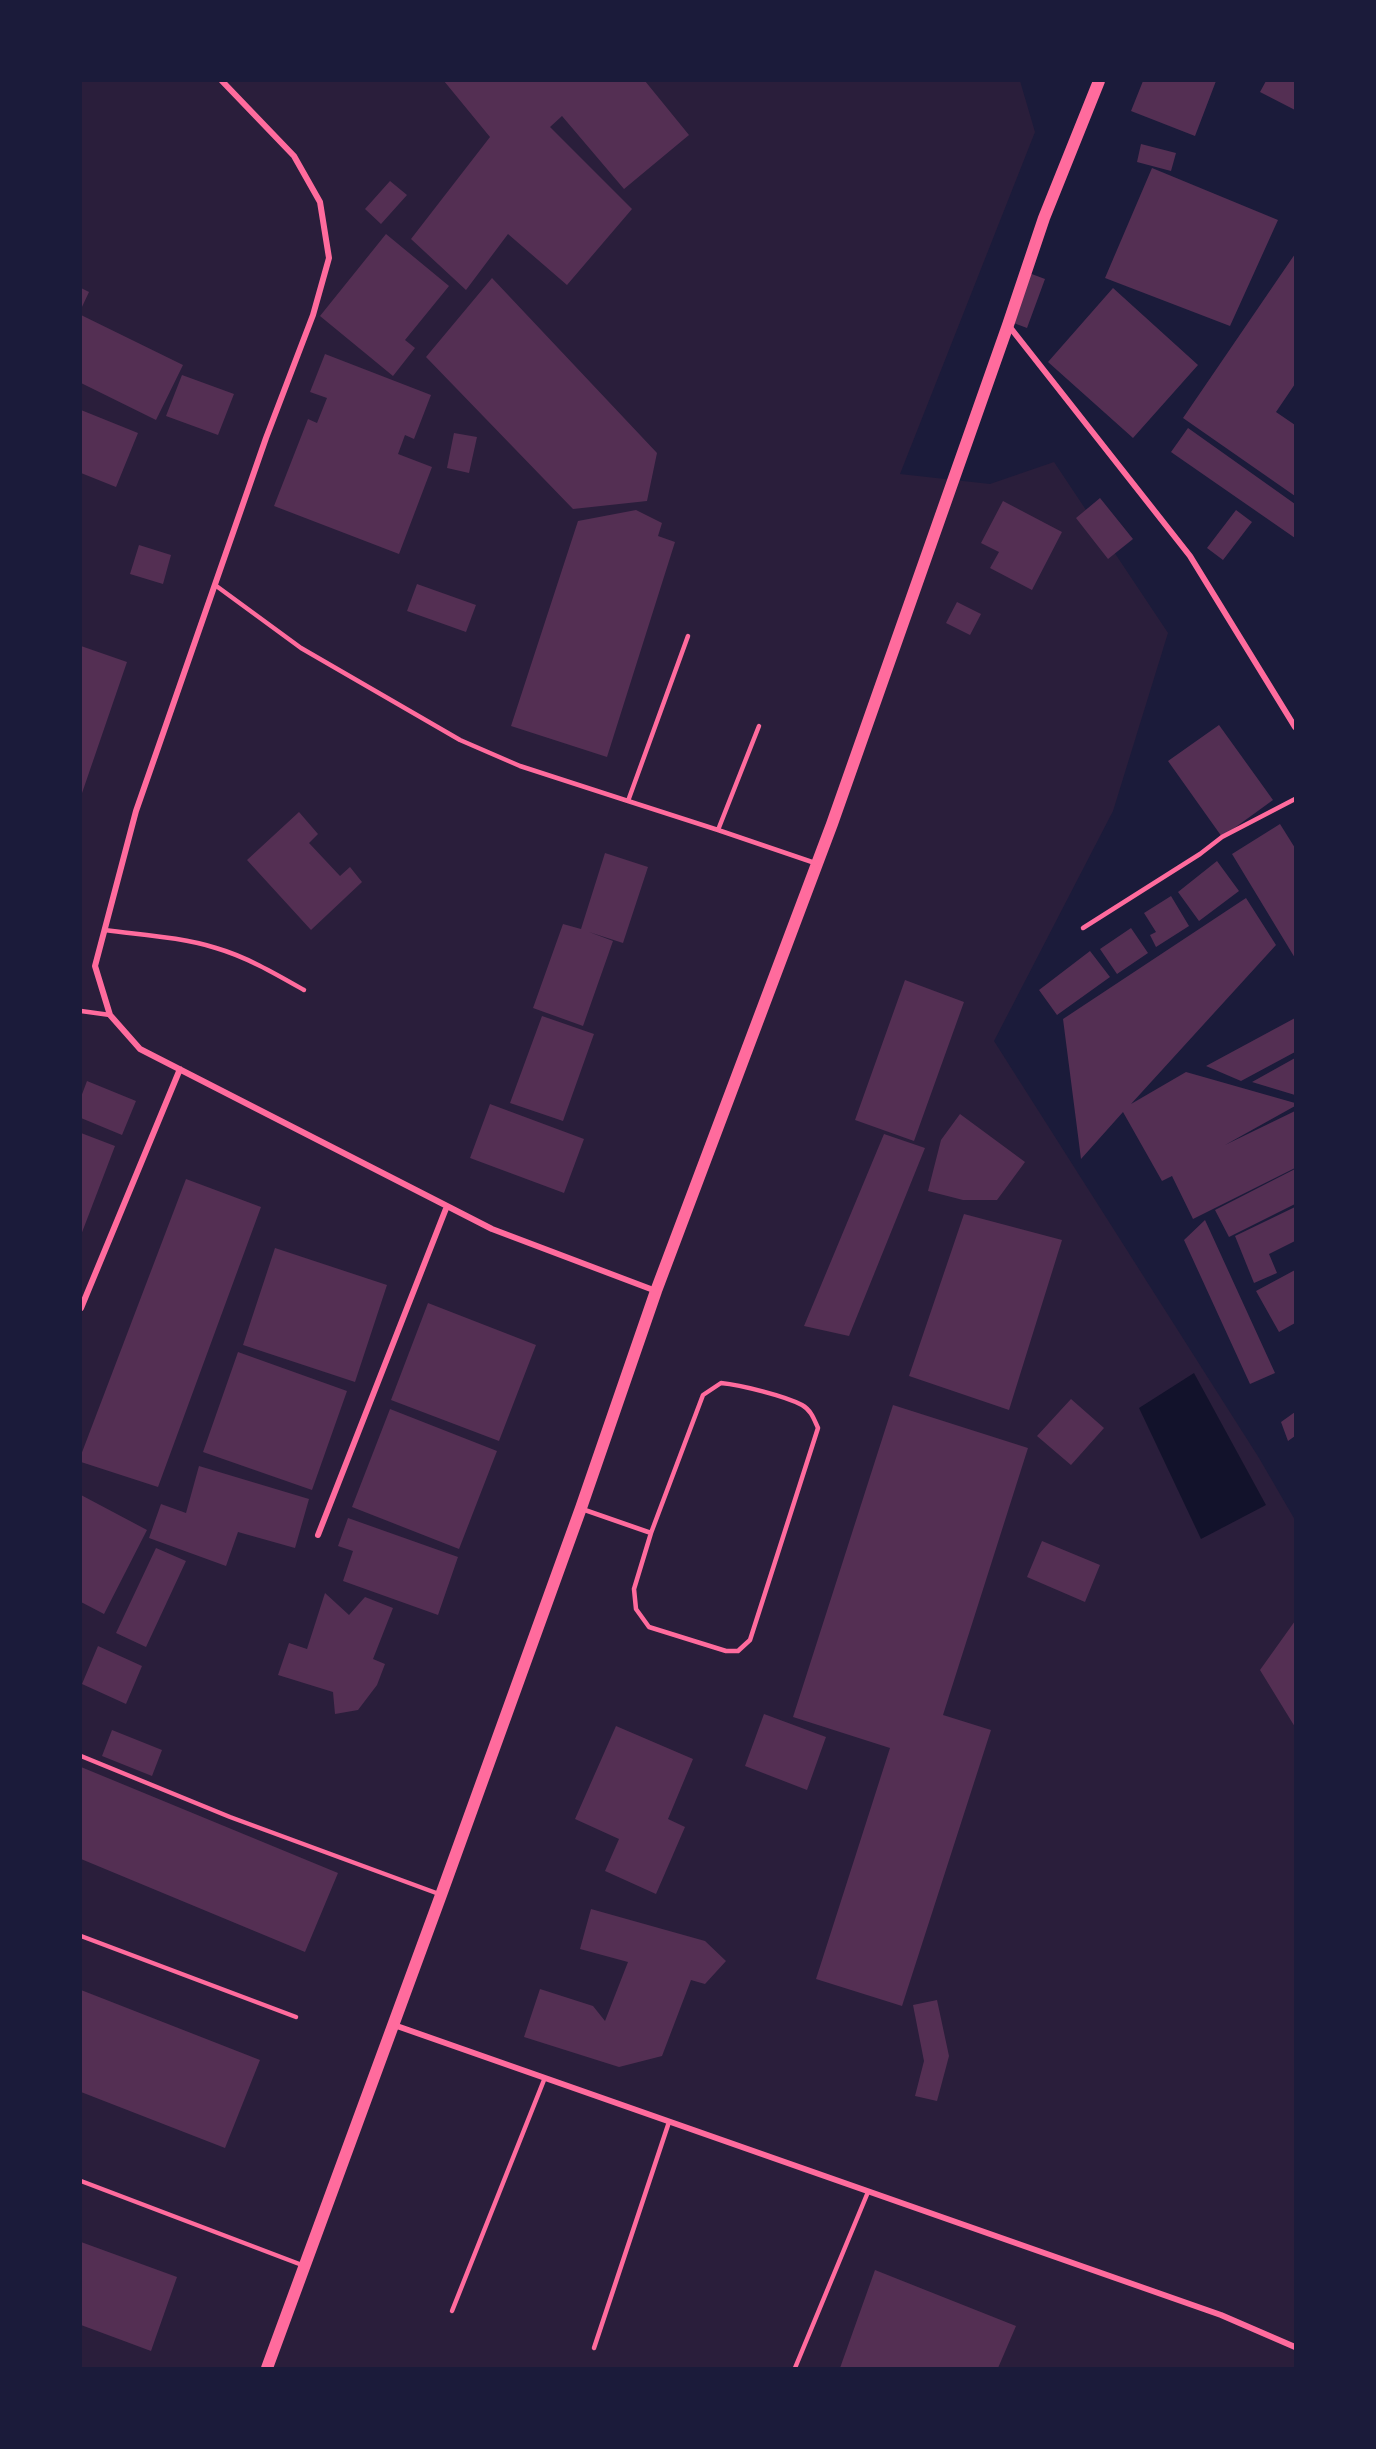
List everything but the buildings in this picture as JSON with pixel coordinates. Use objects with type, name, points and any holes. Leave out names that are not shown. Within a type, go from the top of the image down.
[{"type":"main road","points":[[267,2368],[581,1508],[656,1291],[817,864],[1044,218],[1099,81]]},
{"type":"street","points":[[222,81],[294,156],[320,202],[329,258],[314,315],[266,438],[136,811],[95,966],[110,1015],[140,1049],[492,1229],[656,1291]]},
{"type":"street","points":[[1008,325],[1190,556],[1295,727]]},
{"type":"street","points":[[81,1308],[180,1069]]},
{"type":"street","points":[[318,1534],[447,1206]]},
{"type":"street","points":[[394,2025],[544,2080],[1221,2315],[1295,2347]]},
{"type":"lane","points":[[215,585],[301,648],[460,740],[520,766],[817,864]]},
{"type":"lane","points":[[628,801],[688,636]]},
{"type":"lane","points":[[718,830],[759,726]]},
{"type":"lane","points":[[1083,928],[1200,854],[1222,837],[1295,799]]},
{"type":"lane","points":[[105,930],[192,942],[217,948],[263,967],[304,990]]},
{"type":"lane","points":[[81,1011],[110,1015]]},
{"type":"lane","points":[[721,1383],[739,1385],[803,1406],[813,1416],[818,1428],[754,1629],[750,1640],[738,1651],[726,1651],[650,1627],[636,1609],[634,1589],[651,1533],[703,1395],[721,1383]]},
{"type":"lane","points":[[581,1508],[651,1533]]},
{"type":"lane","points":[[81,1756],[230,1817],[441,1895]]},
{"type":"lane","points":[[81,1936],[296,2017]]},
{"type":"lane","points":[[452,2311],[544,2080]]},
{"type":"lane","points":[[594,2348],[669,2122]]},
{"type":"lane","points":[[81,2181],[305,2266]]},
{"type":"lane","points":[[795,2368],[868,2192]]},
{"type":"shaded area","points":[[81,81],[1020,81],[1035,132],[900,474],[990,484],[1054,462],[1168,633],[1113,811],[994,1041],[1259,1458],[1295,1520],[1295,2368],[81,2368]]},
{"type":"shaded area","points":[[1194,1373],[1266,1505],[1201,1539],[1139,1408]]}]
